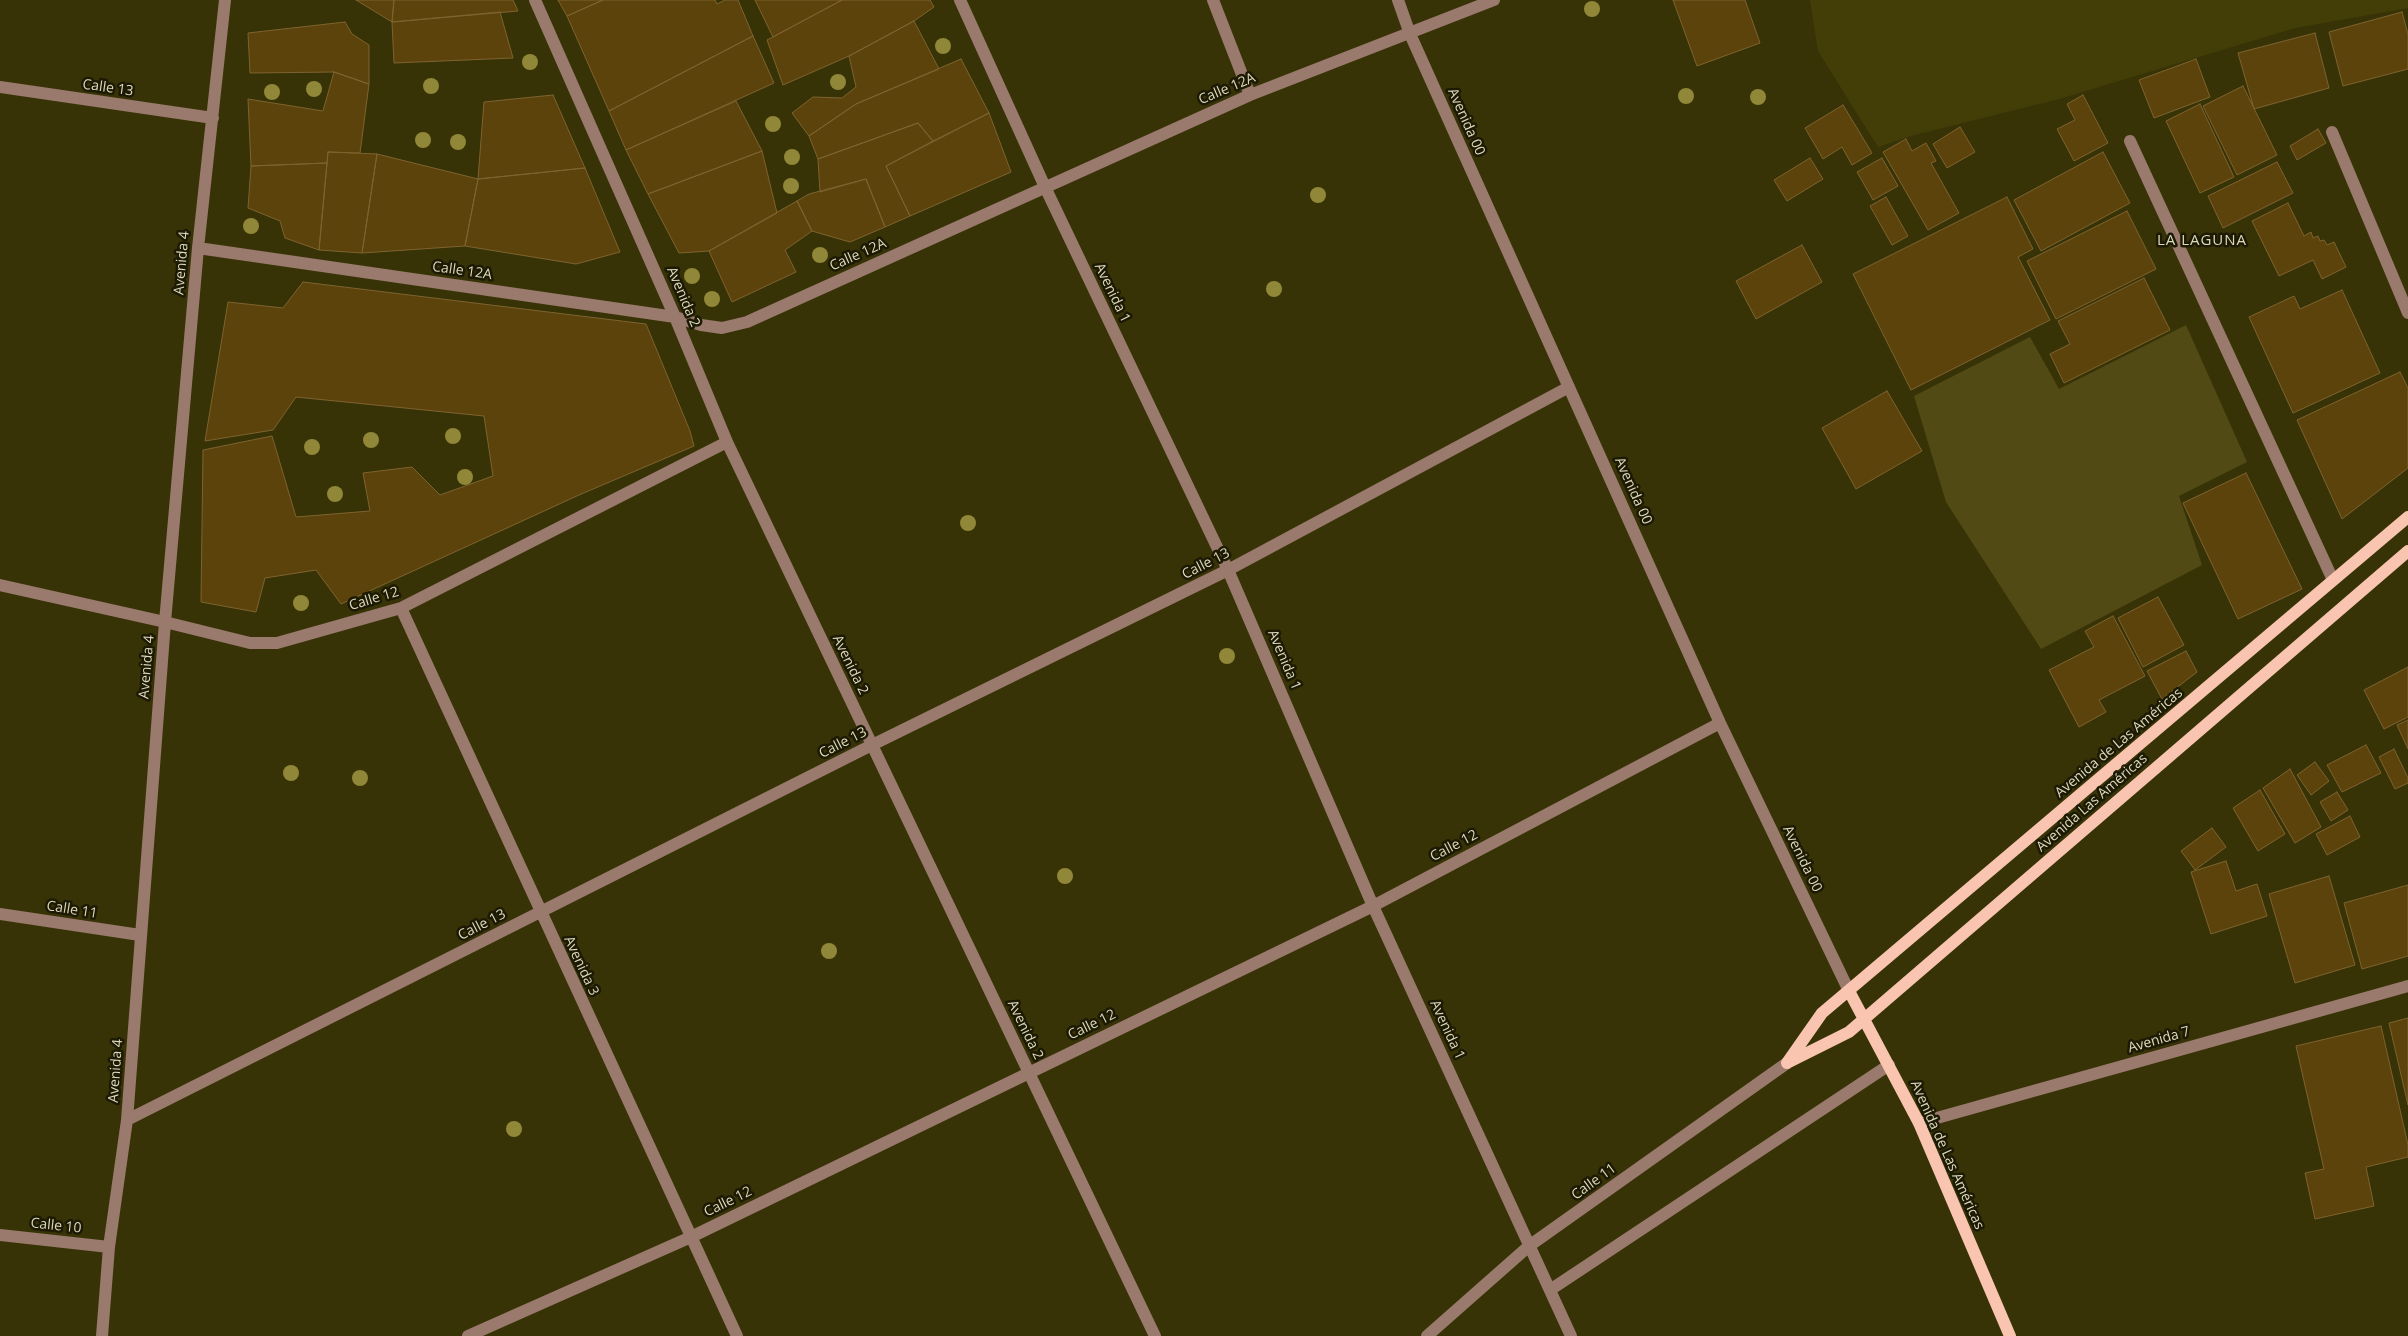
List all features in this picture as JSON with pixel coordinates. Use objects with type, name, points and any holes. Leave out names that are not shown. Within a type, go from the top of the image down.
[{"type":"main road","name":"Avenida de Las Américas","points":[[1787,1063],[1822,1014],[1848,991],[2408,517]]},
{"type":"main road","name":"Avenida Las Américas","points":[[1787,1063],[1848,1032],[1864,1019],[2408,551]]},
{"type":"main road","name":"Avenida de Las Américas","points":[[1848,991],[1919,1123],[2010,1336]]},
{"type":"street","name":"Avenida 4","points":[[102,1336],[109,1247],[127,1120],[165,622],[198,248],[225,0]]},
{"type":"street","name":"Avenida 2","points":[[535,0],[728,442],[1155,1336]]},
{"type":"street","name":"Avenida 1","points":[[960,0],[1045,186],[1228,570],[1373,906],[1571,1336]]},
{"type":"street","points":[[1214,0],[1250,95]]},
{"type":"street","name":"Avenida 00","points":[[1398,0],[1410,34],[1720,723],[1848,991]]},
{"type":"street","name":"Calle 12A","points":[[198,248],[675,317],[701,325],[722,328],[747,322],[1250,95],[1494,0]]},
{"type":"street","name":"Calle 13","points":[[0,87],[213,118]]},
{"type":"street","points":[[2332,132],[2408,313]]},
{"type":"street","points":[[2130,141],[2333,580]]},
{"type":"street","name":"Calle 13","points":[[127,1120],[872,745],[1228,570],[1569,387]]},
{"type":"street","name":"Calle 12","points":[[0,585],[250,643],[277,643],[401,608],[728,442]]},
{"type":"street","name":"Avenida 3","points":[[401,608],[540,913],[737,1336]]},
{"type":"street","name":"Calle 12","points":[[468,1336],[691,1237],[1373,906],[1720,723]]},
{"type":"street","name":"Calle 11","points":[[0,914],[140,935]]},
{"type":"street","name":"Avenida 7","points":[[1919,1123],[2408,986]]},
{"type":"street","name":"Calle 11","points":[[1427,1336],[1530,1246],[1787,1063]]},
{"type":"street","points":[[1550,1290],[1889,1065]]},
{"type":"street","name":"Calle 10","points":[[0,1235],[109,1247]]},
{"type":"shaded area","points":[[1810,0],[2408,0],[2408,8],[2295,28],[2059,99],[1914,135],[1878,147],[1818,51]]},
{"type":"shaded area","points":[[2186,325],[2247,462],[2179,496],[2202,565],[2041,649],[1946,502],[1914,396],[2030,337],[2059,389]]},
{"type":"building","points":[[356,0],[394,0],[392,22]]},
{"type":"building","points":[[394,0],[513,0],[518,11],[392,22]]},
{"type":"building","points":[[558,0],[603,0],[567,16]]},
{"type":"building","points":[[603,0],[715,0],[717,4],[725,0],[738,0],[753,36],[609,111],[567,16]]},
{"type":"building","points":[[755,0],[842,0],[773,37]]},
{"type":"building","points":[[842,0],[930,0],[934,7],[914,21],[849,56],[783,85],[767,40]]},
{"type":"building","points":[[1673,0],[1745,0],[1760,43],[1697,66]]},
{"type":"building","points":[[500,12],[513,58],[394,63],[392,22]]},
{"type":"building","points":[[2402,12],[2408,34],[2408,69],[2343,86],[2329,32]]},
{"type":"building","points":[[914,21],[939,69],[856,104],[809,136],[792,113],[813,97],[842,98],[856,87],[849,56]]},
{"type":"building","points":[[345,22],[352,34],[369,45],[369,84],[334,72],[250,73],[248,33]]},
{"type":"building","points":[[2315,33],[2329,88],[2254,109],[2238,53]]},
{"type":"building","points":[[753,36],[774,83],[626,150],[609,111]]},
{"type":"building","points":[[961,59],[989,113],[933,141],[918,123],[818,159],[809,136],[856,104]]},
{"type":"building","points":[[2196,59],[2210,97],[2154,118],[2139,80]]},
{"type":"building","points":[[334,72],[369,84],[360,153],[328,152],[327,163],[251,166],[248,99],[323,111]]},
{"type":"building","points":[[2243,86],[2277,155],[2237,175],[2203,106]]},
{"type":"building","points":[[553,95],[585,168],[478,179],[484,102]]},
{"type":"building","points":[[2083,95],[2108,143],[2074,161],[2057,129],[2075,120],[2067,104]]},
{"type":"building","points":[[736,101],[762,151],[648,194],[626,150]]},
{"type":"building","points":[[2200,104],[2234,177],[2200,193],[2166,121]]},
{"type":"building","points":[[1843,105],[1872,153],[1852,165],[1842,147],[1823,159],[1805,128]]},
{"type":"building","points":[[989,113],[1011,172],[910,216],[886,166]]},
{"type":"building","points":[[918,123],[933,141],[886,166],[910,216],[885,227],[866,179],[820,192],[818,159]]},
{"type":"building","points":[[1960,127],[1975,152],[1947,168],[1933,144]]},
{"type":"building","points":[[2318,129],[2326,143],[2297,160],[2290,146]]},
{"type":"building","points":[[1906,139],[1912,151],[1926,143],[1936,161],[1931,163],[1959,213],[1928,230],[1883,152]]},
{"type":"building","points":[[762,151],[777,213],[709,251],[679,253],[648,194]]},
{"type":"building","points":[[328,152],[377,154],[362,253],[319,250]]},
{"type":"building","points":[[2103,152],[2130,203],[2041,251],[2014,200]]},
{"type":"building","points":[[377,154],[478,179],[465,246],[362,253]]},
{"type":"building","points":[[1810,158],[1823,179],[1787,201],[1774,180]]},
{"type":"building","points":[[1882,158],[1898,186],[1873,200],[1857,172]]},
{"type":"building","points":[[2277,162],[2293,193],[2223,228],[2208,196]]},
{"type":"building","points":[[327,163],[319,250],[285,238],[280,221],[248,208],[251,166]]},
{"type":"building","points":[[585,168],[620,252],[576,264],[465,246],[478,179]]},
{"type":"building","points":[[866,179],[885,227],[850,242],[812,231],[797,201],[809,194]]},
{"type":"building","points":[[1886,197],[1908,236],[1892,245],[1870,206]]},
{"type":"building","points":[[2007,197],[2033,249],[2018,257],[2050,320],[1911,390],[1853,274]]},
{"type":"building","points":[[797,201],[812,231],[785,250],[796,272],[732,302],[709,251]]},
{"type":"building","points":[[2288,203],[2304,236],[2311,232],[2313,238],[2318,236],[2320,241],[2324,240],[2327,245],[2334,242],[2346,267],[2322,279],[2313,260],[2279,276],[2252,221]]},
{"type":"building","points":[[2127,211],[2156,269],[2056,319],[2027,261]]},
{"type":"building","points":[[1802,245],[1822,282],[1756,319],[1736,281]]},
{"type":"building","points":[[2144,278],[2170,330],[2064,383],[2050,354],[2070,344],[2058,321]]},
{"type":"building","points":[[303,282],[646,324],[690,431],[694,446],[579,495],[341,604],[316,570],[265,578],[256,612],[201,602],[203,450],[272,436],[296,517],[370,511],[363,473],[412,467],[440,495],[493,476],[484,416],[296,397],[273,430],[205,441],[228,302],[283,308]]},
{"type":"building","points":[[2342,290],[2380,373],[2293,413],[2249,317],[2294,296],[2300,309]]},
{"type":"building","points":[[2400,372],[2408,388],[2408,468],[2342,519],[2297,420]]},
{"type":"building","points":[[1887,391],[1922,451],[1856,489],[1822,428]]},
{"type":"building","points":[[2246,473],[2302,589],[2238,619],[2183,503]]},
{"type":"building","points":[[2158,597],[2184,645],[2143,667],[2118,618]]},
{"type":"building","points":[[2113,616],[2145,676],[2099,700],[2106,712],[2079,727],[2049,670],[2094,647],[2085,631]]},
{"type":"building","points":[[2186,651],[2197,672],[2162,699],[2147,671]]},
{"type":"building","points":[[2408,667],[2408,717],[2384,729],[2364,690]]},
{"type":"building","points":[[2408,720],[2408,749],[2397,725]]},
{"type":"building","points":[[2366,745],[2381,773],[2342,792],[2327,765]]},
{"type":"building","points":[[2394,749],[2408,778],[2408,783],[2395,789],[2379,757]]},
{"type":"building","points":[[2315,762],[2329,781],[2311,795],[2297,775]]},
{"type":"building","points":[[2290,769],[2321,827],[2295,843],[2263,788]]},
{"type":"building","points":[[2260,790],[2285,834],[2258,851],[2233,808]]},
{"type":"building","points":[[2337,792],[2348,810],[2331,821],[2320,802]]},
{"type":"building","points":[[2350,816],[2360,837],[2327,855],[2316,834]]},
{"type":"building","points":[[2212,828],[2226,847],[2195,870],[2181,851]]},
{"type":"building","points":[[2226,861],[2236,891],[2257,884],[2267,916],[2211,934],[2191,872]]},
{"type":"building","points":[[2329,876],[2355,965],[2295,983],[2269,894]]},
{"type":"building","points":[[2408,885],[2408,956],[2362,969],[2344,903]]},
{"type":"building","points":[[2408,1018],[2408,1105],[2389,1023]]},
{"type":"building","points":[[2381,1026],[2408,1145],[2408,1157],[2366,1167],[2374,1206],[2315,1219],[2305,1173],[2324,1169],[2296,1046]]},
{"type":"district","name":"LA LAGUNA","points":[[2202,241]]}]
